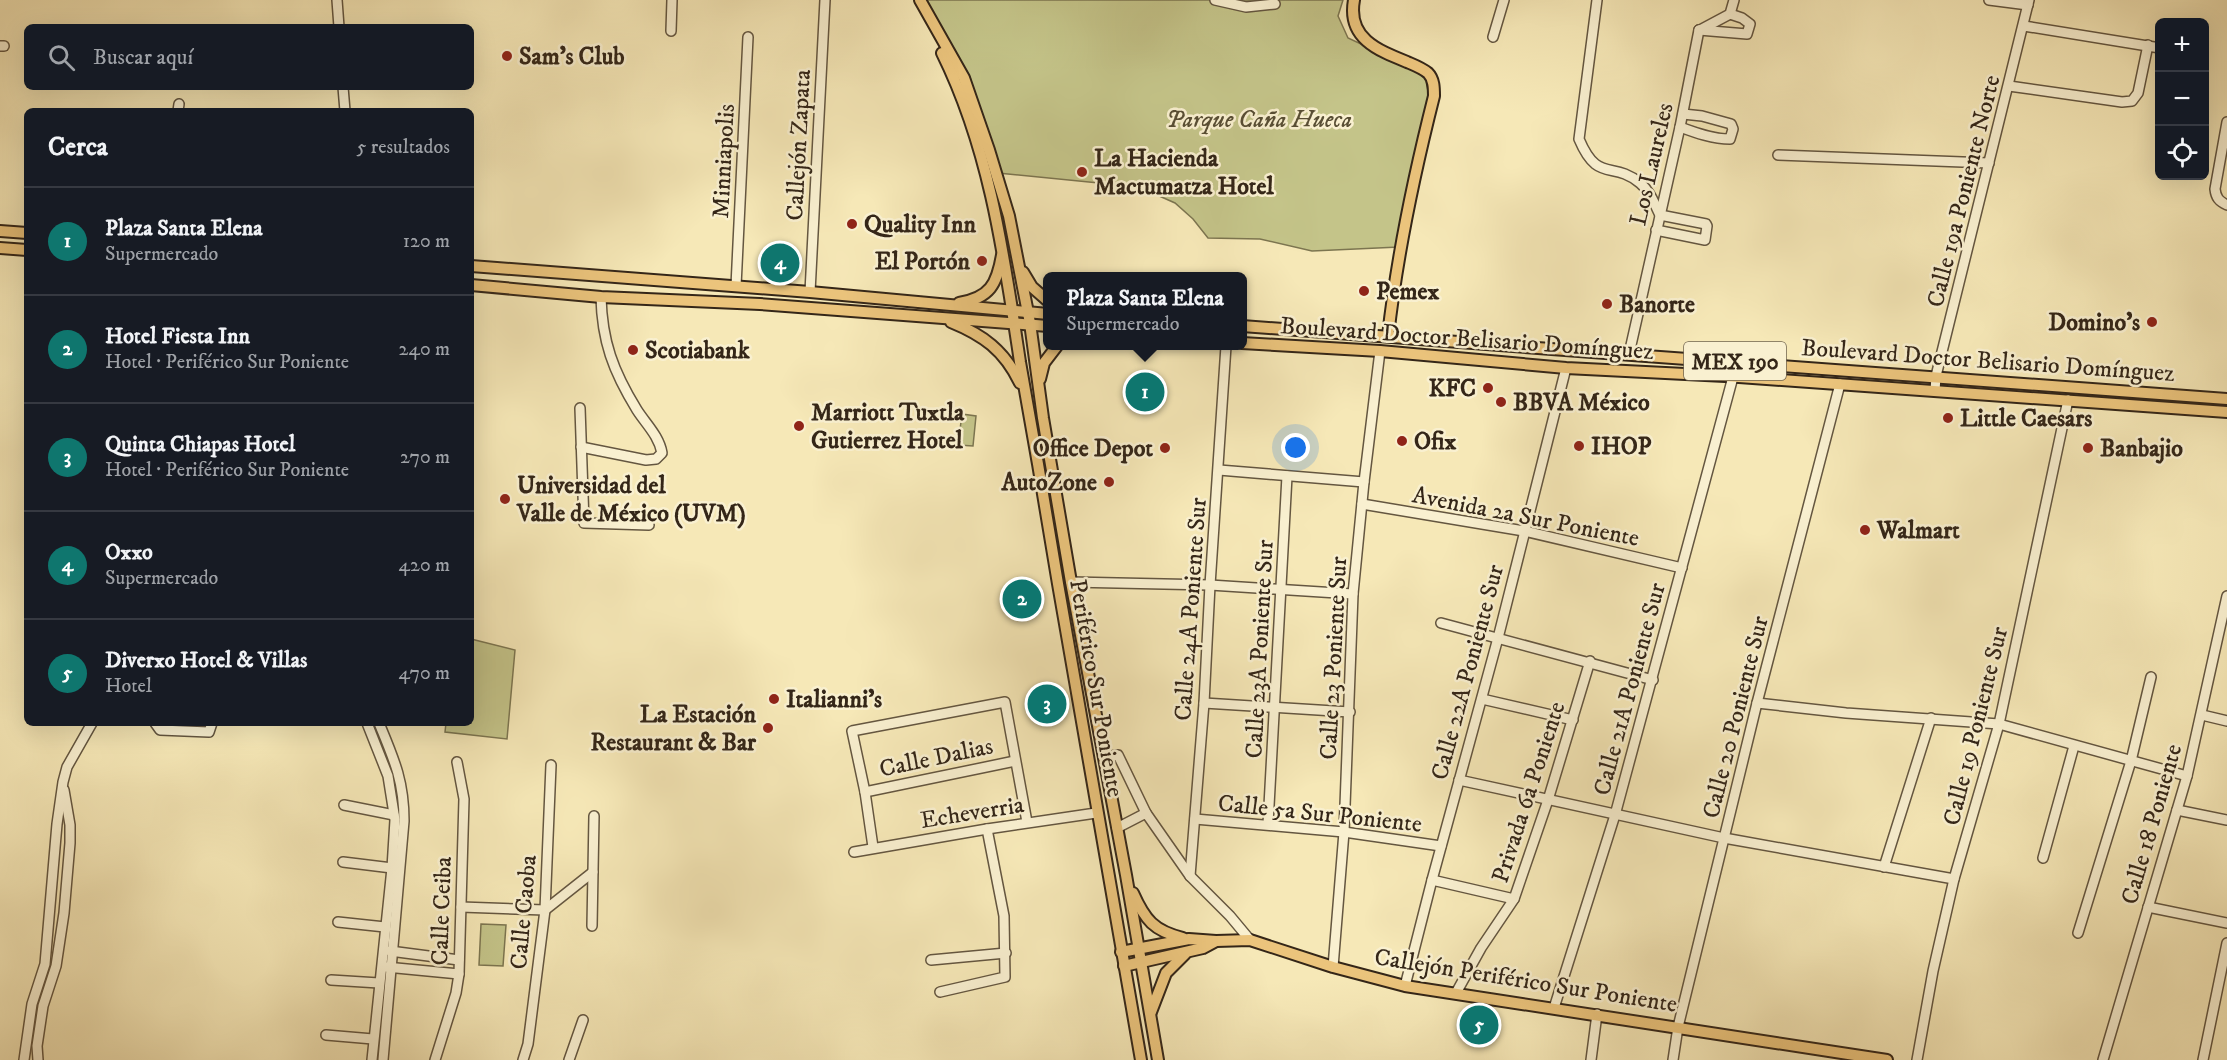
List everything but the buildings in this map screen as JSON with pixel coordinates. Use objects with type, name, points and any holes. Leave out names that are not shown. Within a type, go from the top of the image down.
[{"type":"main road","name":"Periférico Sur Poniente","points":[[912,0],[934,36],[956,81],[988,180],[1003,246],[1096,813],[1141,1060]]},
{"type":"main road","points":[[920,0],[964,78],[1009,216],[1018,259],[1032,287],[1043,297]]},
{"type":"main road","points":[[1354,0],[1352,8],[1356,29],[1370,45],[1418,66],[1428,74],[1434,84],[1434,96],[1397,264],[1388,336]]},
{"type":"main road","points":[[0,231],[24,233]]},
{"type":"main road","points":[[947,305],[965,302],[989,290],[996,282],[999,273],[1003,246]]},
{"type":"main road","points":[[0,248],[24,250]]},
{"type":"main road","name":"Periférico Sur Poniente","points":[[1018,259],[1071,582],[1158,1060]]},
{"type":"main road","points":[[474,266],[1013,310],[1043,324]]},
{"type":"main road","points":[[474,285],[601,297],[760,304],[1016,323],[1043,315]]},
{"type":"main road","points":[[942,318],[975,332],[1004,356],[1027,395]]},
{"type":"main road","name":"Boulevard Doctor Belisario Domínguez","points":[[1247,326],[2227,399]]},
{"type":"main road","name":"Boulevard Doctor Belisario Domínguez","points":[[1247,344],[1380,351],[1566,368],[1840,384],[2227,412]]},
{"type":"main road","points":[[1038,386],[1044,363],[1053,350]]},
{"type":"main road","points":[[1052,550],[1060,552],[1067,559]]},
{"type":"main road","points":[[1062,607],[1075,604]]},
{"type":"main road","points":[[1126,875],[1141,911],[1153,926],[1170,935],[1216,941]]},
{"type":"main road","points":[[1121,952],[1189,939]]},
{"type":"main road","name":"Callejón Periférico Sur Poniente","points":[[1216,941],[1250,940],[1333,967],[1406,986],[1887,1060]]},
{"type":"main road","points":[[1124,966],[1186,953],[1216,941]]},
{"type":"main road","points":[[1150,1015],[1166,973],[1186,953]]},
{"type":"street","points":[[337,0],[339,24]]},
{"type":"street","points":[[671,31],[672,0]]},
{"type":"street","name":"Callejón Zapata","points":[[810,292],[825,0]]},
{"type":"street","points":[[1215,0],[1246,7],[1275,4]]},
{"type":"street","points":[[1493,37],[1504,0]]},
{"type":"street","points":[[1597,0],[1579,139],[1584,152],[1602,170],[1628,176],[1640,183],[1650,193],[1660,215],[1706,224],[1706,238],[1702,240],[1656,230]]},
{"type":"street","points":[[1730,14],[1734,0]]},
{"type":"street","points":[[1989,0],[2029,3]]},
{"type":"street","name":"Calle 19a Poniente Norte","points":[[1935,391],[1936,376],[2029,3]]},
{"type":"street","points":[[1730,14],[1750,24],[1747,34],[1699,30],[1730,14]]},
{"type":"street","points":[[2024,26],[2155,47]]},
{"type":"street","name":"Los Laureles","points":[[1629,354],[1683,114],[1699,30]]},
{"type":"street","name":"Minniapolis","points":[[736,286],[748,37]]},
{"type":"street","points":[[2009,86],[2122,102],[2132,101],[2138,93],[2148,45]]},
{"type":"street","points":[[343,90],[345,108]]},
{"type":"street","points":[[1680,127],[1728,139],[1733,129],[1731,124],[1721,120],[1683,114]]},
{"type":"street","points":[[2227,123],[2216,181],[2216,197],[2227,205]]},
{"type":"street","points":[[1778,155],[1989,163]]},
{"type":"street","points":[[581,447],[646,460],[656,459],[662,453],[660,443],[637,409],[608,352],[602,329],[601,297]]},
{"type":"street","name":"Calle 24A Poniente Sur","points":[[1190,876],[1204,703],[1226,350]]},
{"type":"street","name":"Calle 23 Poniente Sur","points":[[1333,967],[1344,832],[1353,594],[1380,351]]},
{"type":"street","name":"Calle 22A Poniente Sur","points":[[1406,986],[1432,880],[1498,638],[1566,368]]},
{"type":"street","name":"Calle 21A Poniente Sur","points":[[1554,1008],[1615,815],[1733,377]]},
{"type":"street","name":"Calle 20 Poniente Sur","points":[[1673,1060],[1678,1027],[1757,703],[1840,384]]},
{"type":"street","name":"Calle 19 Poniente Sur","points":[[1917,1060],[1933,971],[1954,879],[2000,724],[2068,400]]},
{"type":"street","points":[[580,408],[584,523],[649,525]]},
{"type":"street","points":[[1219,470],[1364,482]]},
{"type":"street","name":"Calle 23A Poniente Sur","points":[[1268,824],[1287,476]]},
{"type":"street","name":"Avenida 2a Sur Poniente","points":[[1362,504],[1524,531],[1682,567]]},
{"type":"street","points":[[1071,582],[1210,585],[1353,594]]},
{"type":"street","name":"Calle 18 Poniente","points":[[2103,1060],[2187,776],[2225,617],[2227,596]]},
{"type":"street","points":[[1441,623],[1590,661],[1653,680]]},
{"type":"street","name":"Privada 6a Poniente","points":[[1455,993],[1481,948],[1514,899],[1548,801],[1590,661]]},
{"type":"street","points":[[2078,933],[2131,761],[2151,677]]},
{"type":"street","points":[[1482,699],[1573,720]]},
{"type":"street","points":[[873,847],[865,792],[852,731],[1005,702],[1027,822]]},
{"type":"street","points":[[1204,703],[1350,712]]},
{"type":"street","points":[[1757,703],[1846,713],[2000,724],[2187,776]]},
{"type":"street","points":[[2202,715],[2227,721]]},
{"type":"street","points":[[1884,867],[1931,718]]},
{"type":"street","points":[[24,1060],[32,1004],[45,964],[57,824],[63,782],[67,767],[90,726]]},
{"type":"street","points":[[157,726],[160,730],[178,732],[210,728]]},
{"type":"street","points":[[368,726],[388,776],[398,833],[393,952],[383,1060]]},
{"type":"street","points":[[372,1060],[392,868],[404,796],[398,769],[381,726]]},
{"type":"street","points":[[2043,858],[2074,746]]},
{"type":"street","points":[[1103,757],[1118,755],[1146,813],[1190,876],[1230,916],[1250,940]]},
{"type":"street","name":"Calle Dalias","points":[[865,792],[1015,761]]},
{"type":"street","name":"Calle Ceiba","points":[[435,1060],[456,993],[459,974],[464,799],[457,762]]},
{"type":"street","name":"Calle Caoba","points":[[523,1060],[528,1044],[545,910],[551,765]]},
{"type":"street","points":[[1459,780],[1724,838],[1954,879]]},
{"type":"street","points":[[38,1060],[37,1046],[43,1006],[56,966],[64,913],[70,825],[63,782]]},
{"type":"street","points":[[344,805],[394,815]]},
{"type":"street","points":[[2177,810],[2227,820]]},
{"type":"street","name":"Echeverria","points":[[854,852],[1027,822],[1096,813]]},
{"type":"street","points":[[1117,828],[1146,813]]},
{"type":"street","points":[[592,926],[594,816]]},
{"type":"street","name":"Calle 5a Sur Poniente","points":[[1195,819],[1344,832],[1441,846]]},
{"type":"street","points":[[940,992],[1005,978],[1004,916],[987,829]]},
{"type":"street","points":[[343,862],[392,868]]},
{"type":"street","points":[[461,907],[545,910],[593,872]]},
{"type":"street","points":[[1432,880],[1514,899]]},
{"type":"street","points":[[2148,907],[2227,923]]},
{"type":"street","points":[[338,922],[385,927]]},
{"type":"street","points":[[2203,1060],[2227,942]]},
{"type":"street","points":[[382,951],[459,960]]},
{"type":"street","points":[[932,960],[1006,953]]},
{"type":"street","points":[[45,964],[56,966]]},
{"type":"street","points":[[381,967],[459,974]]},
{"type":"street","points":[[331,980],[379,983]]},
{"type":"street","points":[[1591,1060],[1597,1014]]},
{"type":"street","points":[[570,1060],[583,1020]]},
{"type":"street","points":[[326,1035],[373,1039]]},
{"type":"green space","name":"Parque Caña Hueca","points":[[926,0],[1343,0],[1338,16],[1348,38],[1425,74],[1430,93],[1399,247],[1312,251],[1260,239],[1208,238],[1193,219],[1175,203],[1139,187],[998,173],[970,77]]},
{"type":"green space","points":[[962,414],[976,416],[973,446],[958,445]]},
{"type":"green space","points":[[474,640],[515,650],[507,739],[445,732],[446,726],[474,726]]},
{"type":"green space","points":[[481,924],[506,925],[503,966],[479,965]]},
{"type":"place","name":"Sam's Club","points":[[507,56]]},
{"type":"place","name":"La Hacienda Mactumatza Hotel","points":[[1082,172]]},
{"type":"place","name":"Quality Inn","points":[[852,224]]},
{"type":"place","name":"El Portón","points":[[982,261]]},
{"type":"place","name":"Oxxo","points":[[780,263]]},
{"type":"place","name":"Pemex","points":[[1364,291]]},
{"type":"place","name":"Banorte","points":[[1607,304]]},
{"type":"place","name":"Domino's","points":[[2152,322]]},
{"type":"place","name":"Scotiabank","points":[[633,350]]},
{"type":"place","name":"KFC","points":[[1488,388]]},
{"type":"place","name":"Plaza Santa Elena","points":[[1145,392]]},
{"type":"place","name":"BBVA México","points":[[1501,402]]},
{"type":"place","name":"Little Caesars","points":[[1948,418]]},
{"type":"place","name":"Marriott Tuxtla Gutierrez Hotel","points":[[799,426]]},
{"type":"place","name":"Ofix","points":[[1402,441]]},
{"type":"place","name":"IHOP","points":[[1579,446]]},
{"type":"place","name":"Office Depot","points":[[1165,448]]},
{"type":"place","name":"Banbajio","points":[[2088,448]]},
{"type":"place","name":"AutoZone","points":[[1109,482]]},
{"type":"place","name":"Universidad del Valle de México (UVM)","points":[[505,499]]},
{"type":"place","name":"Walmart","points":[[1865,530]]},
{"type":"place","name":"Hotel Fiesta Inn","points":[[1022,599]]},
{"type":"place","name":"Italianni's","points":[[774,699]]},
{"type":"place","name":"Quinta Chiapas Hotel","points":[[1047,704]]},
{"type":"place","name":"La Estación Restaurant & Bar","points":[[768,728]]},
{"type":"place","name":"Diverxo Hotel & Villas","points":[[1479,1025]]}]
